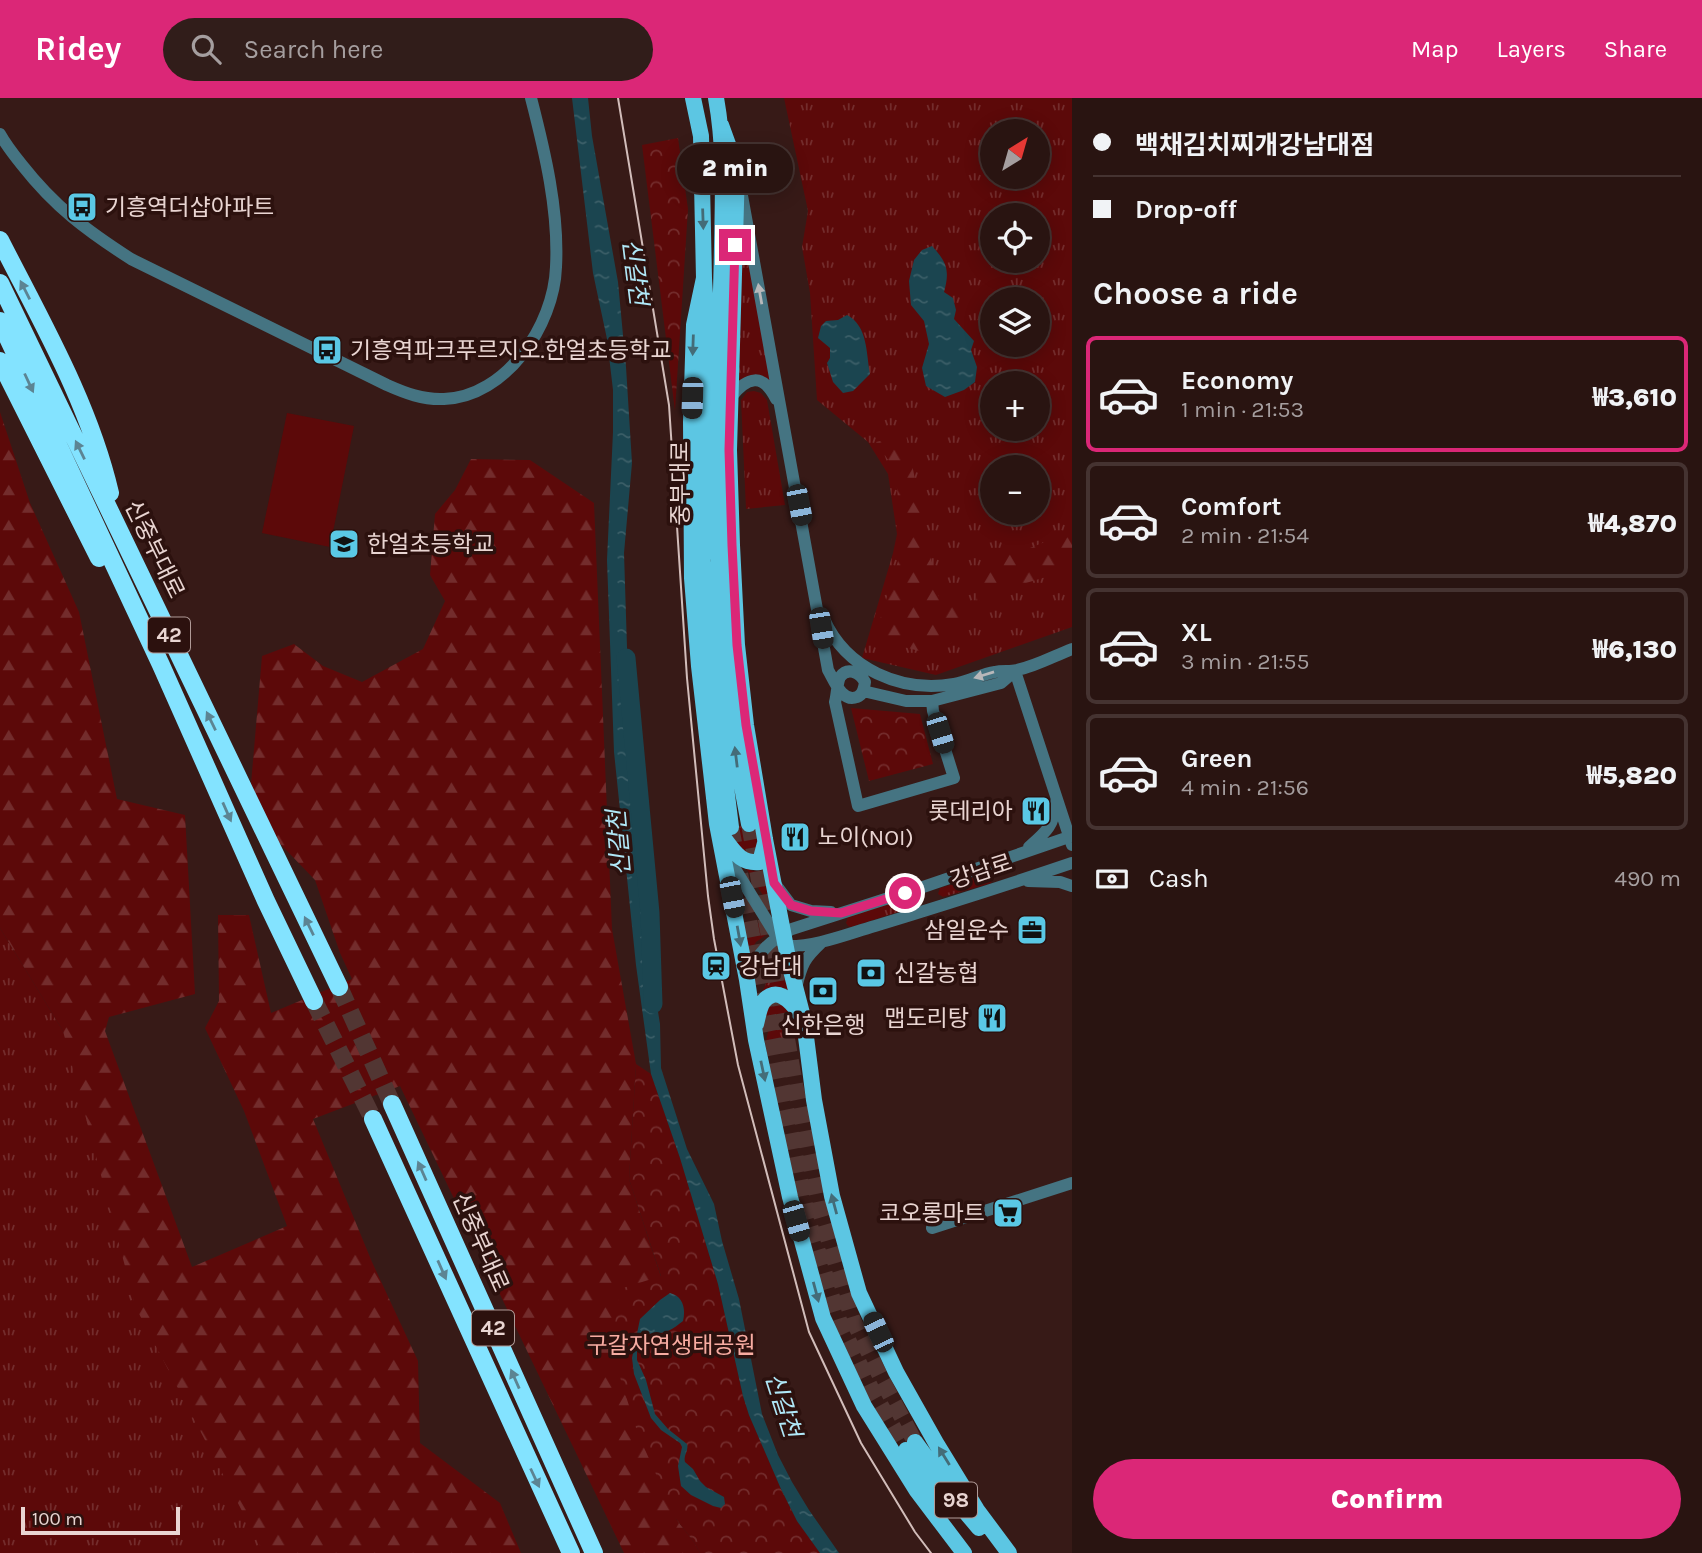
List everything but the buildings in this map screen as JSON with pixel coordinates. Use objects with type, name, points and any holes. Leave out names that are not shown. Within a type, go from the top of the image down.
[{"type":"highway","points":[[0,240],[66,373],[94,438],[118,527]]},
{"type":"highway","name":"신중부대로","points":[[0,283],[339,988]]},
{"type":"highway","name":"신중부대로","points":[[0,321],[314,1001]]},
{"type":"highway","points":[[0,361],[124,607],[161,665]]},
{"type":"highway","name":"신중부대로","points":[[392,1104],[594,1553]]},
{"type":"highway","name":"신중부대로","points":[[373,1119],[570,1553]]},
{"type":"highway","points":[[529,1410],[602,1553]]},
{"type":"main road","name":"중부대로","points":[[693,98],[701,136],[707,327],[702,561],[715,690],[724,829],[754,1028],[790,1197],[823,1318],[864,1406],[917,1491],[964,1553]]},
{"type":"main road","name":"중부대로","points":[[716,98],[721,125],[724,176],[716,440],[718,536],[723,646],[738,771],[749,824]]},
{"type":"main road","points":[[721,125],[737,169],[729,450],[737,645],[746,725],[782,939],[804,1021],[814,1100],[832,1196],[859,1293],[897,1372],[977,1510],[1009,1553]]},
{"type":"main road","points":[[724,829],[740,858],[749,863],[760,862],[765,839]]},
{"type":"main road","points":[[754,1028],[763,1002],[775,994],[789,1000],[804,1021]]},
{"type":"main road","name":"98","points":[[977,1553],[934,1496],[911,1446],[1002,1553]]},
{"type":"street","points":[[0,134],[29,174],[55,203],[92,233],[131,259],[387,385],[409,394],[445,400],[484,389],[515,364],[544,318],[551,294],[556,270],[556,231],[531,98]]},
{"type":"street","points":[[737,169],[828,670],[843,692],[856,697],[861,680]]},
{"type":"street","points":[[731,397],[740,386],[748,381],[756,381],[766,385],[781,409]]},
{"type":"street","points":[[818,606],[833,649],[861,680],[900,689],[929,691],[996,672],[1015,671],[1072,649]]},
{"type":"street","points":[[828,629],[855,660],[881,677],[928,685],[954,684]]},
{"type":"street","points":[[932,701],[954,778],[858,806],[837,715],[842,701],[840,678],[843,675],[847,672],[906,701],[932,701],[1001,683],[1015,671]]},
{"type":"street","points":[[1015,671],[1071,840]]},
{"type":"street","points":[[1023,852],[1052,824],[1056,798]]},
{"type":"street","points":[[724,829],[732,864],[782,939],[761,951],[747,980]]},
{"type":"street","name":"강남로","points":[[782,939],[816,921],[1023,852],[1071,840]]},
{"type":"street","name":"강남로","points":[[782,939],[796,947],[823,941],[933,909],[1072,863]]},
{"type":"street","points":[[1017,881],[1060,882],[1072,887]]},
{"type":"street","points":[[774,883],[791,905],[811,911],[841,913]]},
{"type":"street","points":[[795,989],[806,957],[823,941],[816,921]]},
{"type":"street","points":[[932,1228],[1072,1183]]},
{"type":"green space","points":[[784,98],[1072,98],[1072,627],[936,675],[862,658],[897,534],[888,474],[868,442],[817,400],[810,293],[802,247],[808,211]]},
{"type":"green space","points":[[678,138],[688,209],[675,411],[642,145]]},
{"type":"green space","points":[[740,204],[775,391],[765,379],[737,383]]},
{"type":"green space","points":[[747,392],[761,393],[767,400],[785,505],[746,509],[741,400]]},
{"type":"green space","points":[[0,412],[30,503],[79,612],[117,799],[185,815],[195,994],[109,1017],[105,1031],[192,1267],[287,1226],[244,1111],[205,1028],[219,1001],[218,915],[249,915],[271,1013],[352,979],[340,953],[315,880],[264,827],[251,784],[262,656],[294,644],[323,666],[362,682],[423,649],[445,601],[430,575],[435,514],[455,490],[471,459],[530,460],[594,503],[612,929],[636,1064],[629,1179],[661,1277],[676,1519],[700,1553],[624,1553],[400,1086],[313,1119],[372,1262],[418,1361],[420,1443],[500,1503],[521,1553],[264,1553],[136,1308],[63,1031],[0,928]]},
{"type":"green space","points":[[287,413],[354,426],[330,547],[262,533]]},
{"type":"green space","points":[[906,435],[940,602],[978,616],[938,656],[874,639],[903,545],[895,470],[876,442]]},
{"type":"green space","points":[[1072,531],[1072,569],[976,602],[984,549],[1030,548]]},
{"type":"green space","points":[[851,708],[920,714],[933,764],[869,781]]},
{"type":"green space","points":[[760,822],[760,847],[756,854],[741,850],[728,829]]},
{"type":"green space","points":[[746,868],[755,872],[764,869],[775,904],[769,905]]},
{"type":"green space","points":[[987,874],[993,877],[991,883],[943,897],[938,894],[940,888]]},
{"type":"green space","points":[[914,896],[921,900],[917,906],[851,927],[846,923],[848,917]]},
{"type":"green space","points":[[760,923],[766,935],[756,942],[749,954],[744,926]]},
{"type":"green space","points":[[0,928],[63,1031],[273,1553],[0,1553]]},
{"type":"green space","points":[[786,968],[793,1000],[760,997],[771,972]]},
{"type":"green space","points":[[778,1002],[788,1008],[801,1038],[766,1045],[766,1011]]},
{"type":"green space","name":"구갈자연생태공원","points":[[636,1064],[651,1074],[680,1158],[718,1284],[749,1415],[797,1521],[820,1553],[700,1553],[676,1519],[638,1434],[611,1349],[620,1289],[661,1276],[629,1179]]},
{"type":"water","points":[[572,98],[588,98],[592,136],[618,282],[626,367],[632,463],[624,553],[632,805],[650,963],[660,1024],[661,1068],[687,1149],[714,1204],[739,1299],[762,1414],[792,1482],[839,1553],[820,1553],[797,1521],[749,1415],[718,1284],[651,1074],[636,965],[614,752],[607,560],[613,390],[607,339],[593,273]]},
{"type":"water","points":[[932,246],[946,267],[944,292],[953,298],[956,310],[954,319],[974,341],[971,350],[977,367],[975,382],[964,390],[945,397],[926,386],[922,368],[929,344],[924,321],[911,305],[909,281],[914,260],[922,250]]},
{"type":"water","points":[[847,315],[859,326],[862,333],[870,374],[853,391],[843,393],[833,382],[827,363],[830,348],[818,338],[821,326],[826,321],[838,320]]},
{"type":"water","points":[[670,1293],[678,1297],[682,1304],[683,1321],[668,1331],[645,1336],[637,1352],[637,1360],[646,1380],[655,1414],[687,1444],[685,1462],[706,1487],[724,1497],[725,1504],[721,1508],[691,1495],[681,1486],[678,1466],[682,1447],[651,1418],[634,1374],[632,1358],[640,1319]]},
{"type":"waterway","name":"신갈천","points":[[626,658],[650,913],[653,1004]]},
{"type":"tunnel","points":[[749,824],[821,1215],[852,1318],[915,1442]]},
{"type":"tunnel","points":[[731,827],[807,1216],[840,1323],[871,1388],[906,1450]]},
{"type":"tunnel","points":[[339,987],[392,1104]]},
{"type":"tunnel","points":[[314,1001],[373,1119]]},
{"type":"tram line","points":[[618,98],[669,405],[687,678],[708,896],[738,1065],[809,1332],[861,1443],[915,1532],[931,1553]]},
{"type":"place","name":"기흥역더샵아파트","points":[[82,207]]},
{"type":"place","name":"기흥역파크푸르지오.한얼초등학교","points":[[327,350]]},
{"type":"place","name":"한얼초등학교","points":[[344,544]]},
{"type":"place","name":"롯데리아","points":[[1036,811]]},
{"type":"place","name":"노이(NOI)","points":[[795,837]]},
{"type":"place","name":"삼일운수","points":[[1032,930]]},
{"type":"place","name":"강남대","points":[[716,966]]},
{"type":"place","name":"신갈농협","points":[[871,973]]},
{"type":"place","name":"신한은행","points":[[823,991]]},
{"type":"place","name":"맵도리탕","points":[[992,1018]]},
{"type":"place","name":"코오롱마트","points":[[1008,1213]]},
{"type":"route","points":[[735,245],[729,450],[737,645],[746,725],[774,883],[791,905],[811,911],[841,913],[905,893]]}]
